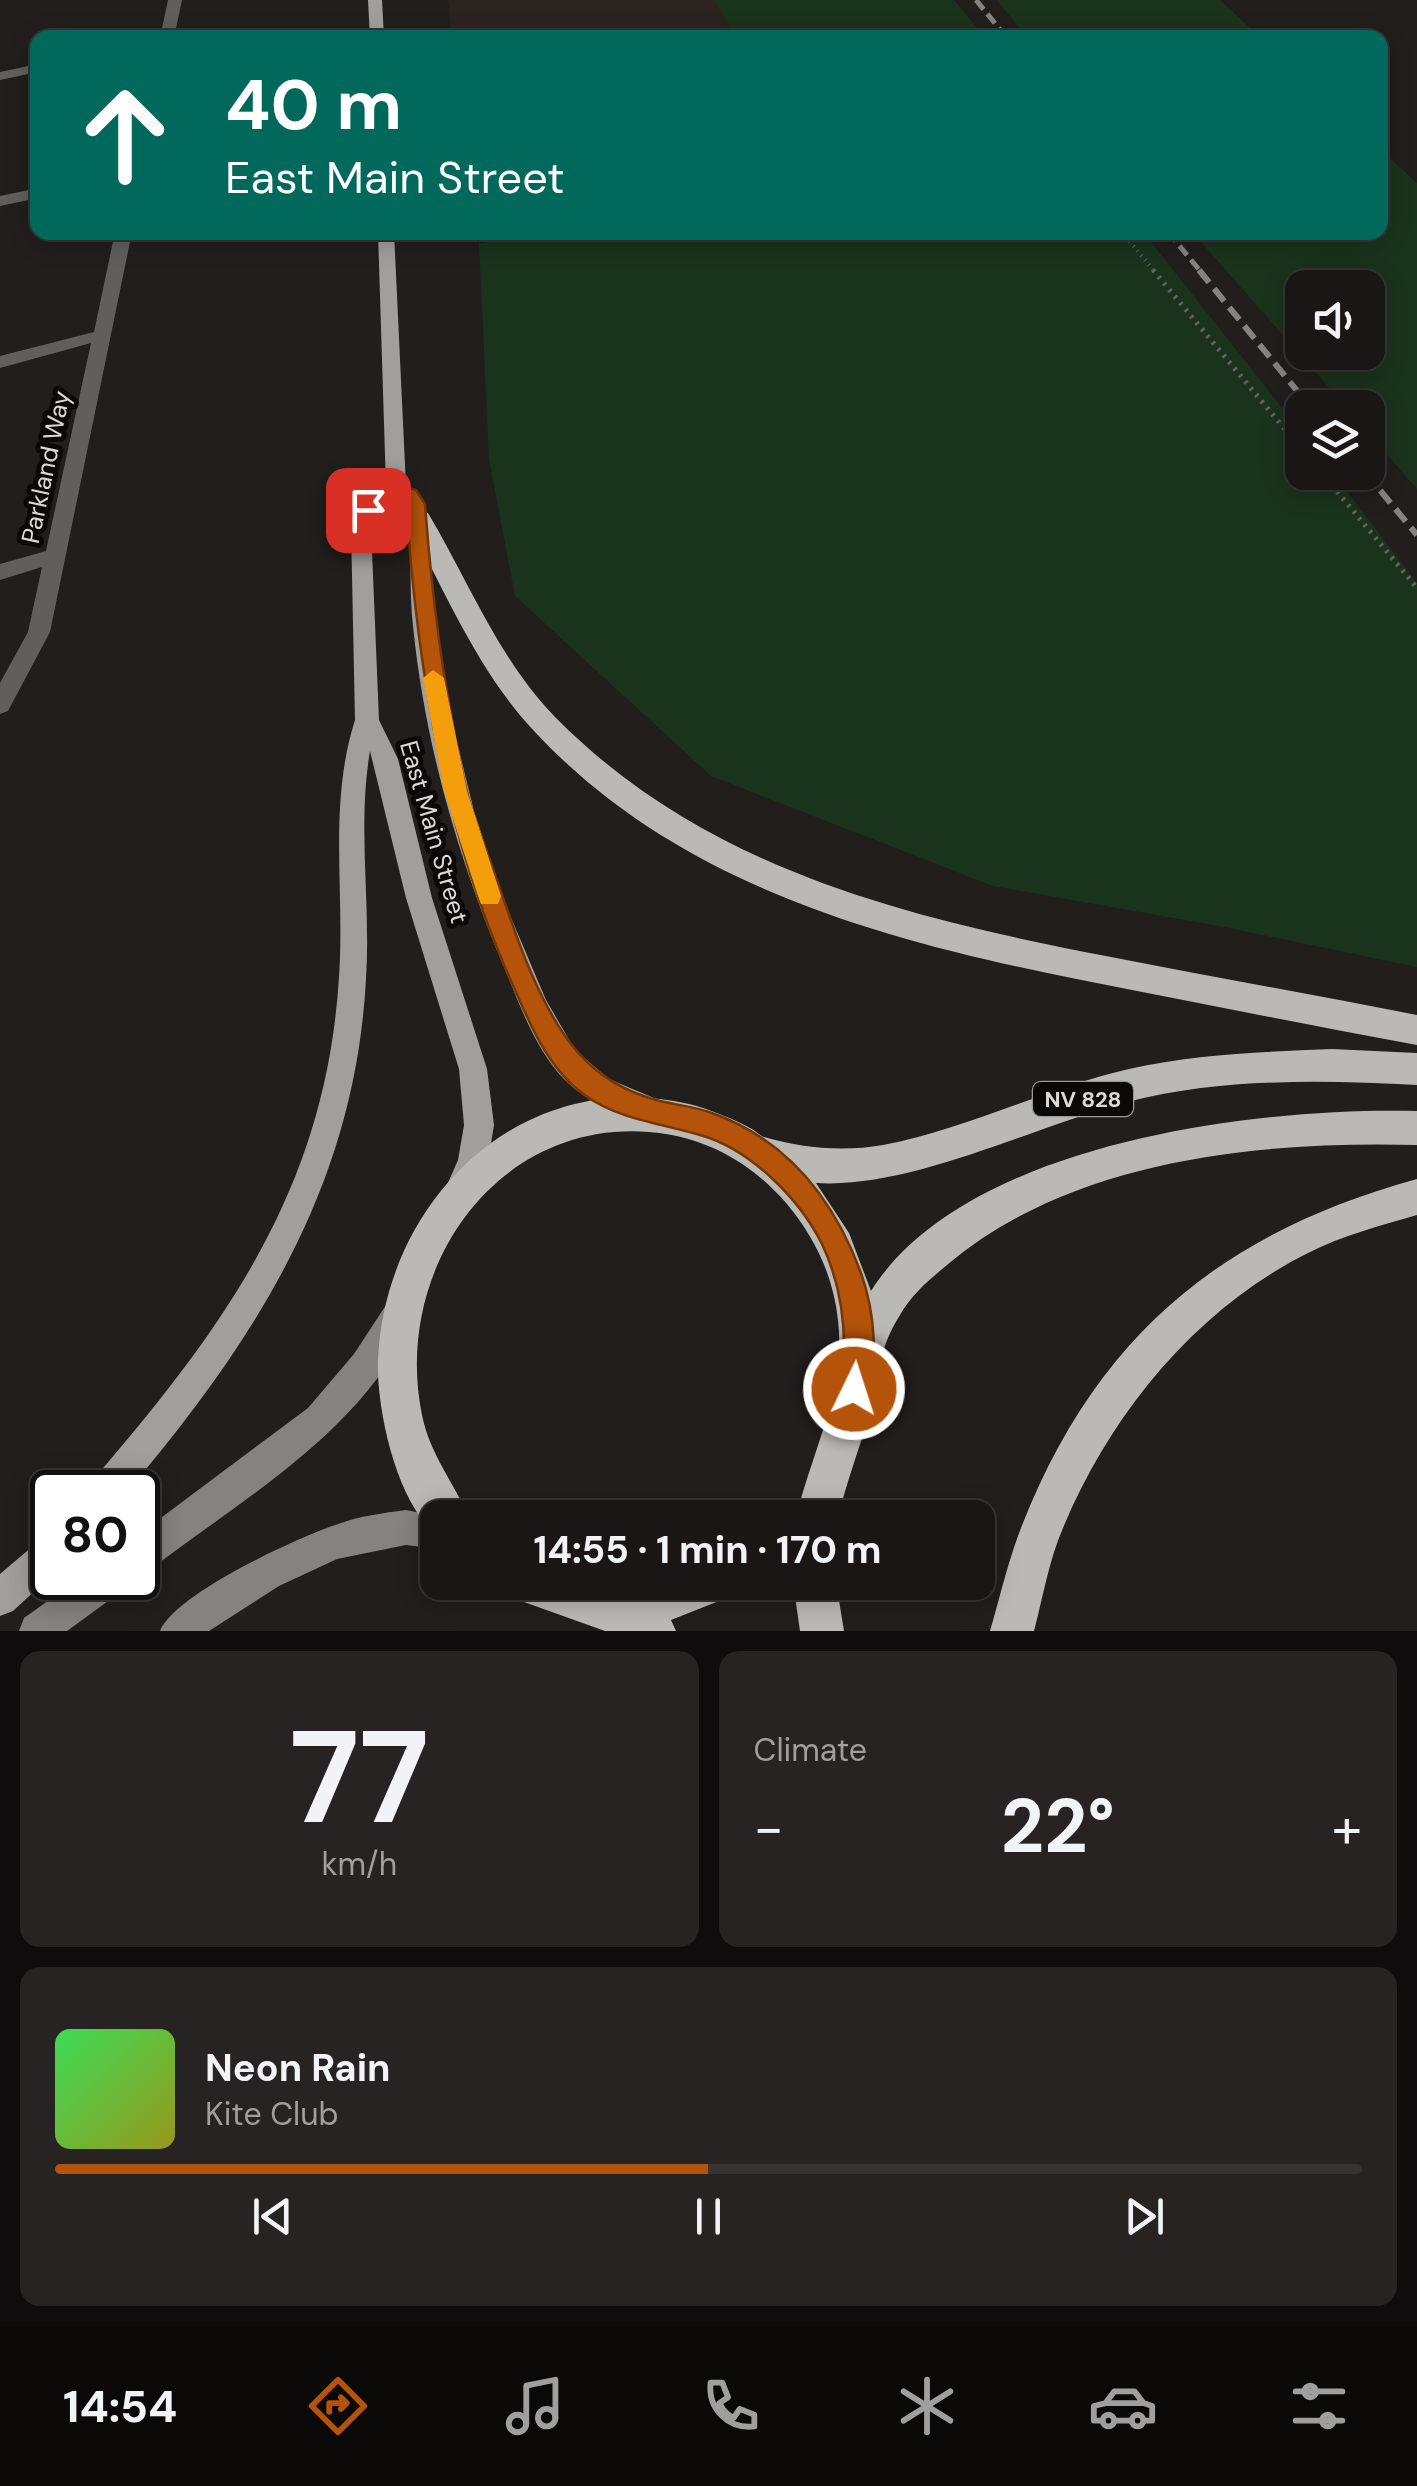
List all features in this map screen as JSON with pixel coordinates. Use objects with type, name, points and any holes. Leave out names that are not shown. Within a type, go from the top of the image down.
[{"type":"highway","points":[[419,519],[490,650],[543,722],[610,784],[663,824],[734,863],[811,897],[903,928],[1417,1030]]},
{"type":"highway","name":"NV 828","points":[[757,1150],[804,1165],[836,1168],[884,1162],[1128,1086],[1205,1070],[1332,1065],[1417,1068]]},
{"type":"highway","points":[[433,1500],[406,1438],[396,1373],[402,1309],[422,1250],[455,1199],[498,1158],[548,1130],[600,1114],[656,1112],[708,1124],[757,1150],[800,1186],[832,1235],[853,1292],[859,1356],[850,1422],[821,1500]]},
{"type":"highway","points":[[859,1356],[883,1304],[907,1274],[954,1236],[1004,1206],[1066,1179],[1131,1158],[1242,1133],[1326,1126],[1417,1128]]},
{"type":"highway","points":[[1012,1631],[1046,1517],[1096,1418],[1157,1340],[1211,1291],[1262,1256],[1318,1227],[1417,1197]]},
{"type":"highway","points":[[582,1600],[654,1631]]},
{"type":"highway","points":[[595,1604],[667,1600]]},
{"type":"highway","points":[[817,1600],[822,1631]]},
{"type":"main road","points":[[375,0],[377,30]]},
{"type":"main road","points":[[386,240],[396,490],[409,495],[419,519]]},
{"type":"main road","name":"East Main Street","points":[[396,490],[368,510],[361,527],[367,720],[386,759],[420,898],[473,1069],[480,1125],[473,1162],[455,1199]]},
{"type":"main road","name":"East Main Street","points":[[419,519],[424,624],[448,758],[476,858],[509,951],[542,1022],[570,1066],[597,1089],[656,1112]]},
{"type":"main road","points":[[124,1470],[179,1408],[267,1279],[311,1184],[337,1105],[351,1030],[352,801],[356,746],[367,720]]},
{"type":"main road","points":[[160,1540],[320,1420],[366,1366],[402,1309]]},
{"type":"main road","points":[[178,1631],[277,1570],[344,1538],[392,1528],[420,1530]]},
{"type":"main road","points":[[0,1598],[30,1571]]},
{"type":"main road","points":[[38,1631],[80,1600]]},
{"type":"street","points":[[168,30],[174,0]]},
{"type":"street","points":[[0,76],[30,70]]},
{"type":"street","points":[[0,202],[30,195]]},
{"type":"street","name":"Parkland Way","points":[[0,705],[39,632],[122,240]]},
{"type":"street","points":[[0,362],[102,335]]},
{"type":"street","points":[[0,572],[56,555]]},
{"type":"path","points":[[1129,240],[1285,429]]},
{"type":"path","points":[[1336,490],[1417,588]]},
{"type":"shaded area","points":[[448,0],[714,0],[731,30],[451,30]]},
{"type":"green space","points":[[714,0],[954,0],[979,30],[731,30]]},
{"type":"green space","points":[[997,0],[1220,0],[1252,30],[1021,30]]},
{"type":"green space","points":[[1388,156],[1417,183],[1417,489],[1385,452],[1385,390],[1331,390],[1313,370],[1385,370],[1385,270],[1285,270],[1285,338],[1199,240],[1388,240]]},
{"type":"green space","points":[[1150,240],[1285,411],[1285,490],[1346,490],[1417,583],[1417,967],[1224,927],[993,886],[711,776],[515,596],[489,459],[479,243]]},
{"type":"railway","points":[[976,0],[1000,30]]},
{"type":"railway","points":[[1175,240],[1201,272]]},
{"type":"railway","points":[[1199,270],[1296,390]]},
{"type":"railway","points":[[1380,490],[1417,535]]},
{"type":"slow traffic","points":[[433,678],[456,791],[489,896]]},
{"type":"route","points":[[368,510],[396,490],[409,495],[415,504],[424,624],[456,791],[509,951],[542,1022],[570,1066],[597,1089],[656,1112],[708,1124],[757,1150],[800,1186],[832,1235],[853,1292],[859,1356],[854,1389]]}]
